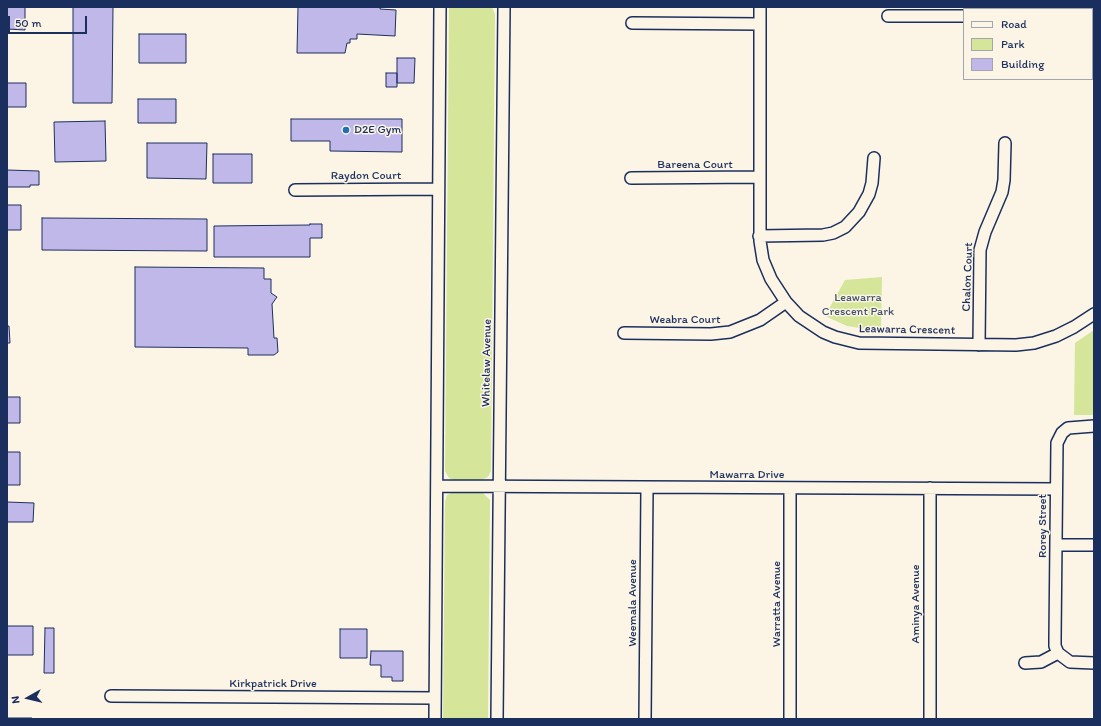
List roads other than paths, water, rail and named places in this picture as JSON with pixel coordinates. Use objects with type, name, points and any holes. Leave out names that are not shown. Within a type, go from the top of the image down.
[{"type":"street","points":[[435,719],[440,7]]},
{"type":"street","name":"Whitelaw Avenue","points":[[497,719],[504,7]]},
{"type":"street","name":"Leawarra Crescent","points":[[760,7],[760,236],[766,268],[773,283],[786,302],[799,316],[817,329],[835,337],[852,342],[877,344],[979,345],[1034,343],[1063,333],[1094,314]]},
{"type":"street","points":[[888,16],[963,16]]},
{"type":"street","points":[[632,23],[760,24]]},
{"type":"street","name":"Chalon Court","points":[[979,345],[980,250],[985,232],[1002,192],[1004,180],[1005,143]]},
{"type":"street","points":[[760,236],[823,235],[833,233],[845,227],[860,212],[869,194],[872,183],[874,158]]},
{"type":"street","name":"Bareena Court","points":[[631,178],[759,177]]},
{"type":"street","name":"Raydon Court","points":[[295,190],[438,188]]},
{"type":"street","name":"Weabra Court","points":[[624,333],[711,334],[730,332],[760,320],[786,302]]},
{"type":"street","name":"Rorey Street","points":[[1058,653],[1055,641],[1057,443],[1059,437],[1070,427],[1094,426]]},
{"type":"street","name":"Mawarra Drive","points":[[437,486],[647,488],[1056,488]]},
{"type":"street","name":"Weemala Avenue","points":[[646,719],[647,488]]},
{"type":"street","name":"Warratta Avenue","points":[[790,488],[790,719]]},
{"type":"street","name":"Aminya Avenue","points":[[930,488],[930,719]]},
{"type":"street","points":[[1056,545],[1094,545]]},
{"type":"street","points":[[1025,663],[1041,662],[1058,653],[1070,662],[1094,663]]},
{"type":"street","name":"Kirkpatrick Drive","points":[[111,696],[435,698]]},
{"type":"place","name":"D2E Gym","points":[[346,130]]},
{"type":"park label","name":"Leawarra Crescent Park","points":[[858,305]]}]
